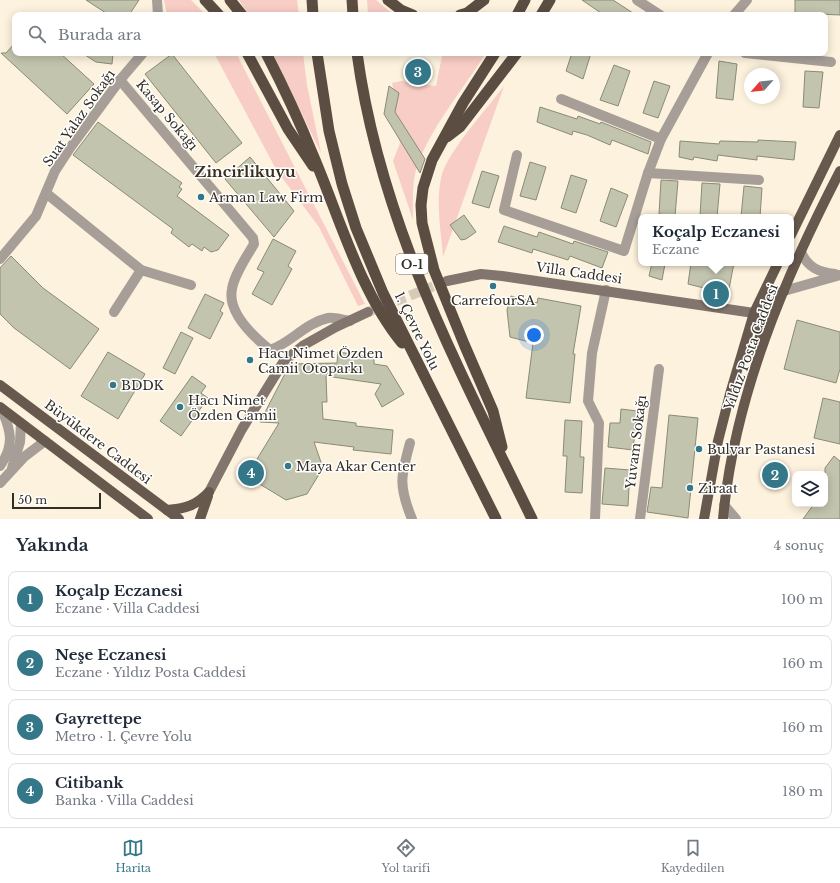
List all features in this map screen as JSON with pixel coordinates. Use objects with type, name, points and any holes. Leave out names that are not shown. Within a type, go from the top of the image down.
[{"type":"highway","points":[[205,0],[216,12]]},
{"type":"highway","points":[[230,0],[240,12]]},
{"type":"highway","points":[[312,0],[313,12]]},
{"type":"highway","points":[[352,0],[353,12]]},
{"type":"highway","points":[[388,0],[406,12]]},
{"type":"highway","points":[[465,12],[484,0]]},
{"type":"highway","points":[[519,12],[525,0]]},
{"type":"highway","points":[[543,12],[550,0]]},
{"type":"highway","points":[[249,56],[288,130],[322,178]]},
{"type":"highway","points":[[267,56],[293,110],[372,297],[392,330],[414,357]]},
{"type":"highway","name":"1. Çevre Yolu","points":[[317,56],[329,131],[342,184],[368,256],[414,357],[496,519]]},
{"type":"highway","name":"1. Çevre Yolu","points":[[358,56],[370,131],[381,172],[411,259],[449,349],[532,519]]},
{"type":"highway","points":[[493,56],[463,103],[432,160],[422,188],[422,223],[436,276],[493,411],[504,462]]},
{"type":"highway","points":[[444,140],[460,127],[515,56]]},
{"type":"main road","points":[[794,229],[840,135]]},
{"type":"main road","name":"Yıldız Posta Caddesi","points":[[723,519],[736,431],[757,360],[801,252],[840,171]]},
{"type":"main road","name":"Yıldız Posta Caddesi","points":[[704,519],[718,441],[754,313],[777,266]]},
{"type":"main road","name":"Villa Caddesi","points":[[447,281],[481,274],[606,290],[754,313]]},
{"type":"main road","points":[[757,360],[761,331],[754,313],[768,298],[784,291]]},
{"type":"main road","points":[[200,519],[209,492],[242,429],[284,361],[304,345],[368,312]]},
{"type":"main road","name":"Büyükdere Caddesi","points":[[0,385],[179,519]]},
{"type":"main road","points":[[21,423],[22,402]]},
{"type":"main road","points":[[1,407],[148,519]]},
{"type":"main road","points":[[167,510],[192,506],[201,501],[209,492]]},
{"type":"street","points":[[157,0],[158,12]]},
{"type":"street","points":[[637,0],[655,12]]},
{"type":"street","points":[[736,12],[744,1]]},
{"type":"street","name":"Suat Yalaz Sokağı","points":[[0,259],[36,216],[55,171],[70,148],[120,80],[140,56]]},
{"type":"street","points":[[517,155],[504,210],[624,251],[648,173],[661,139],[706,56]]},
{"type":"street","points":[[774,56],[831,62]]},
{"type":"street","name":"Kasap Sokağı","points":[[120,80],[253,238],[254,244],[231,289],[234,306],[244,325],[270,350],[277,348],[306,327],[329,318],[350,321]]},
{"type":"street","points":[[561,99],[661,139]]},
{"type":"street","points":[[648,173],[759,180]]},
{"type":"street","points":[[46,193],[141,270],[191,285]]},
{"type":"street","points":[[801,252],[804,260],[811,268],[824,273],[840,275]]},
{"type":"street","points":[[114,312],[141,270]]},
{"type":"street","points":[[784,291],[840,275]]},
{"type":"street","points":[[595,519],[599,423],[588,401],[592,353],[606,290]]},
{"type":"street","name":"Yuvam Sokağı","points":[[640,519],[659,369]]},
{"type":"street","points":[[0,466],[8,453],[10,440],[8,424],[1,407]]},
{"type":"street","points":[[11,470],[20,442],[21,423]]},
{"type":"street","points":[[0,483],[11,470],[44,441]]},
{"type":"street","points":[[410,443],[401,474],[402,489],[412,519]]},
{"type":"street","points":[[724,505],[736,519]]},
{"type":"shaded area","points":[[164,0],[191,0],[203,12],[166,12]]},
{"type":"shaded area","points":[[239,0],[297,0],[299,12],[247,12]]},
{"type":"shaded area","points":[[367,0],[376,0],[390,12],[368,12]]},
{"type":"shaded area","points":[[216,56],[238,56],[365,304],[358,306],[319,227],[277,171]]},
{"type":"shaded area","points":[[273,56],[303,56],[307,85],[321,153]]},
{"type":"shaded area","points":[[442,56],[484,56],[436,128],[420,159],[414,180],[413,220],[393,161],[400,143],[394,117],[395,97],[392,83],[401,81],[436,86]]},
{"type":"shaded area","points":[[504,86],[443,257],[439,205],[442,174],[446,164],[461,141]]},
{"type":"building","points":[[86,0],[139,0],[131,12],[104,12]]},
{"type":"building","points":[[582,0],[613,0],[631,12],[600,12]]},
{"type":"building","points":[[795,0],[840,0],[840,15],[828,14],[828,12],[795,12]]},
{"type":"building","points":[[12,46],[12,56],[63,56],[94,84],[67,114],[1,53],[6,53]]},
{"type":"building","points":[[87,56],[113,56],[112,64],[96,62]]},
{"type":"building","points":[[169,56],[174,56],[242,143],[216,163],[145,74]]},
{"type":"building","points":[[571,56],[590,56],[583,79],[566,71]]},
{"type":"building","points":[[719,61],[737,64],[733,100],[716,98]]},
{"type":"building","points":[[614,65],[630,71],[618,106],[600,100]]},
{"type":"building","points":[[805,71],[823,72],[819,108],[803,107]]},
{"type":"building","points":[[654,81],[670,86],[658,118],[643,113]]},
{"type":"building","points":[[389,86],[399,93],[395,112],[425,159],[420,173],[384,114]]},
{"type":"building","points":[[540,107],[577,119],[578,116],[600,124],[601,122],[651,142],[648,154],[612,140],[610,145],[587,135],[573,131],[572,135],[537,122]]},
{"type":"building","points":[[98,122],[182,183],[179,187],[182,189],[177,196],[229,235],[218,250],[211,252],[204,247],[202,251],[192,244],[189,247],[171,233],[173,229],[73,155]]},
{"type":"building","points":[[758,140],[796,142],[794,160],[757,156],[757,160],[718,155],[717,161],[694,157],[693,160],[679,157],[680,141],[719,144],[720,141],[758,142]]},
{"type":"building","points":[[250,157],[294,211],[274,237],[225,179]]},
{"type":"building","points":[[530,162],[546,167],[536,200],[520,196]]},
{"type":"building","points":[[482,171],[499,176],[489,208],[472,203]]},
{"type":"building","points":[[571,175],[587,180],[576,213],[561,208]]},
{"type":"building","points":[[661,180],[678,181],[675,214],[659,214]]},
{"type":"building","points":[[702,183],[720,184],[717,214],[700,214]]},
{"type":"building","points":[[744,186],[762,188],[760,214],[741,214]]},
{"type":"building","points":[[611,188],[628,195],[616,227],[600,221]]},
{"type":"building","points":[[464,215],[476,232],[466,239],[461,240],[450,225]]},
{"type":"building","points":[[504,226],[537,237],[539,232],[573,244],[574,241],[608,252],[602,268],[570,256],[568,260],[533,249],[532,253],[498,242]]},
{"type":"building","points":[[273,239],[296,251],[288,266],[292,269],[272,305],[252,294],[264,272],[257,269]]},
{"type":"building","points":[[11,256],[43,288],[99,329],[70,369],[14,328],[0,314],[0,268]]},
{"type":"building","points":[[651,266],[665,266],[662,280],[649,276]]},
{"type":"building","points":[[691,266],[733,266],[728,294],[688,284]]},
{"type":"building","points":[[205,294],[224,303],[220,311],[223,313],[210,339],[188,328]]},
{"type":"building","points":[[511,296],[537,303],[538,298],[581,306],[573,354],[575,354],[570,403],[526,398],[533,343],[510,337],[507,310]]},
{"type":"building","points":[[797,320],[840,332],[840,369],[836,383],[784,369]]},
{"type":"building","points":[[181,332],[193,338],[175,374],[163,368]]},
{"type":"building","name":"BDDK","points":[[108,352],[145,374],[118,419],[81,396]]},
{"type":"building","points":[[338,352],[374,357],[374,364],[387,366],[404,394],[382,407],[375,394],[381,384],[326,376],[327,402],[322,402],[323,419],[356,423],[356,426],[393,430],[391,454],[353,450],[354,447],[314,442],[323,468],[307,494],[286,500],[258,483],[254,464],[279,423],[260,422],[290,364],[337,363]]},
{"type":"building","name":"Hacı Nimet Özden Camii","points":[[192,376],[206,386],[201,393],[208,398],[181,436],[160,421]]},
{"type":"building","points":[[823,398],[840,402],[840,444],[814,438]]},
{"type":"building","points":[[621,409],[637,411],[633,450],[608,447],[610,423],[620,423]]},
{"type":"building","points":[[669,415],[698,418],[688,518],[647,512],[651,487],[662,488]]},
{"type":"building","points":[[565,420],[582,421],[580,457],[584,457],[582,493],[565,492],[567,456],[563,456]]},
{"type":"building","points":[[834,456],[840,461],[840,519],[803,519],[812,507],[828,507],[828,471],[825,471],[825,468]]},
{"type":"building","points":[[605,468],[630,470],[628,506],[602,504]]},
{"type":"tunnel","points":[[368,312],[447,281]]},
{"type":"place","name":"Gayrettepe","points":[[418,72]]},
{"type":"place","name":"Arman Law Firm","points":[[201,197]]},
{"type":"place","name":"CarrefourSA","points":[[493,286]]},
{"type":"place","name":"Koçalp Eczanesi","points":[[716,294]]},
{"type":"place","name":"Hacı Nimet Özden Camii Otoparkı","points":[[250,360]]},
{"type":"place","name":"BDDK","points":[[113,385]]},
{"type":"place","name":"Hacı Nimet Özden Camii","points":[[180,407]]},
{"type":"place","name":"Bulvar Pastanesi","points":[[699,449]]},
{"type":"place","name":"Maya Akar Center","points":[[288,466]]},
{"type":"place","name":"Citibank","points":[[251,473]]},
{"type":"place","name":"Neşe Eczanesi","points":[[775,475]]},
{"type":"place","name":"Ziraat","points":[[690,488]]},
{"type":"district","name":"Zincirlikuyu","points":[[245,171]]}]
